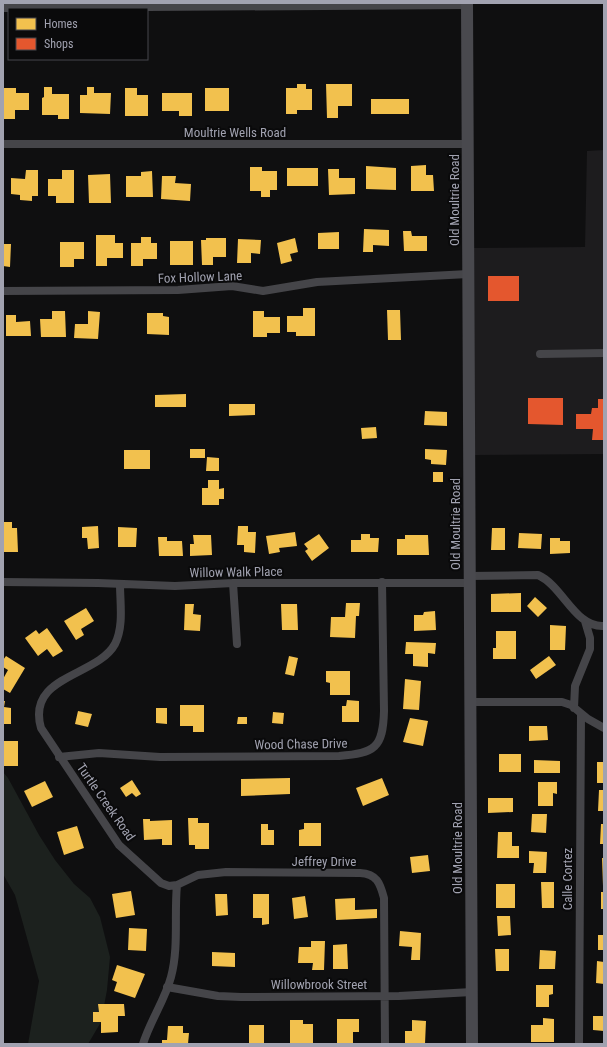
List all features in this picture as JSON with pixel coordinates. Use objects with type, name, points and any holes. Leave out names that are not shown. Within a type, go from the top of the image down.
[{"type":"main road","name":"Old Moultrie Road","points":[[467,4],[472,1044]]},
{"type":"street","points":[[3,8],[467,4]]},
{"type":"street","name":"Moultrie Wells Road","points":[[3,144],[467,144]]},
{"type":"street","name":"Fox Hollow Lane","points":[[3,291],[178,290],[232,286],[263,290],[318,282],[468,274]]},
{"type":"street","points":[[540,354],[604,353]]},
{"type":"street","name":"Willow Walk Place","points":[[3,582],[175,586],[233,583],[382,582],[538,575],[544,577],[555,587],[585,621]]},
{"type":"street","name":"Wood Chase Drive","points":[[59,757],[99,753],[160,757],[339,756],[361,754],[376,746],[381,737],[384,722],[382,582]]},
{"type":"street","points":[[233,583],[237,644]]},
{"type":"street","name":"Turtle Creek Road","points":[[120,584],[121,621],[114,645],[108,653],[61,682],[46,694],[40,703],[38,712],[41,728],[119,845],[161,883],[170,886],[177,885]]},
{"type":"street","points":[[585,621],[594,625],[604,626]]},
{"type":"street","points":[[574,708],[575,686],[590,649],[590,638],[585,621]]},
{"type":"street","points":[[470,702],[562,702],[571,705],[581,715],[604,728]]},
{"type":"street","name":"Calle Cortez","points":[[578,1044],[581,715]]},
{"type":"street","name":"Jeffrey Drive","points":[[177,885],[198,875],[226,872],[360,872],[373,876],[381,884],[384,898],[385,996]]},
{"type":"street","points":[[142,1044],[147,1029],[167,987],[174,963],[177,885]]},
{"type":"street","name":"Willowbrook Street","points":[[167,987],[218,996],[241,997],[385,996],[472,992]]},
{"type":"street","points":[[385,996],[385,1044]]},
{"type":"shaded area","points":[[604,150],[604,454],[474,455],[473,248],[585,247],[587,151]]},
{"type":"shaded area","points":[[3,772],[8,778],[39,835],[55,860],[74,884],[90,898],[100,917],[110,957],[107,990],[101,1022],[88,1044],[28,1044],[39,981],[15,895],[3,874]]},
{"type":"building: Homes","points":[[297,84],[306,84],[306,89],[312,89],[312,110],[297,110],[297,114],[286,114],[286,88],[297,88]]},
{"type":"building: Homes","points":[[326,84],[352,84],[352,106],[338,106],[338,118],[327,118]]},
{"type":"building: Homes","points":[[44,87],[52,87],[52,94],[69,94],[69,119],[58,119],[58,115],[42,115],[42,98],[44,97]]},
{"type":"building: Homes","points":[[87,87],[94,87],[94,93],[111,93],[110,114],[80,113],[80,95],[87,95]]},
{"type":"building: Homes","points":[[3,88],[16,88],[16,93],[29,93],[29,110],[15,110],[15,119],[3,119]]},
{"type":"building: Homes","points":[[125,88],[137,88],[137,95],[148,95],[148,116],[125,116]]},
{"type":"building: Homes","points":[[205,88],[229,88],[229,111],[205,111]]},
{"type":"building: Homes","points":[[162,93],[192,93],[192,116],[179,116],[179,111],[162,111]]},
{"type":"building: Homes","points":[[371,99],[409,99],[409,114],[371,114]]},
{"type":"building: Homes","points":[[426,165],[426,175],[433,175],[434,191],[411,191],[411,166]]},
{"type":"building: Homes","points":[[366,166],[396,168],[396,190],[366,189]]},
{"type":"building: Homes","points":[[250,167],[262,167],[262,171],[277,171],[277,190],[270,190],[270,197],[261,197],[261,191],[250,191]]},
{"type":"building: Homes","points":[[287,168],[318,168],[318,186],[287,186]]},
{"type":"building: Homes","points":[[328,169],[339,169],[339,178],[355,178],[355,194],[329,195]]},
{"type":"building: Homes","points":[[26,170],[38,170],[38,196],[32,196],[32,201],[20,200],[20,195],[11,194],[11,178],[25,179]]},
{"type":"building: Homes","points":[[62,170],[74,170],[74,203],[56,203],[56,196],[48,196],[48,179],[62,179]]},
{"type":"building: Homes","points":[[152,171],[153,197],[126,197],[126,176],[141,176],[141,172]]},
{"type":"building: Homes","points":[[110,174],[111,203],[89,203],[88,175]]},
{"type":"building: Homes","points":[[162,176],[176,176],[175,183],[191,184],[190,201],[161,199]]},
{"type":"building: Homes","points":[[364,229],[389,230],[389,246],[373,245],[373,252],[363,252]]},
{"type":"building: Homes","points":[[403,231],[411,231],[412,236],[427,236],[427,251],[404,251]]},
{"type":"building: Homes","points":[[339,232],[339,249],[318,249],[318,233]]},
{"type":"building: Homes","points":[[96,235],[115,235],[115,243],[123,243],[123,258],[107,258],[107,266],[96,266]]},
{"type":"building: Homes","points":[[141,237],[151,237],[151,243],[157,243],[157,259],[143,259],[143,266],[131,266],[131,243],[141,243]]},
{"type":"building: Homes","points":[[206,238],[226,238],[226,257],[213,257],[213,265],[202,265],[201,240],[206,240]]},
{"type":"building: Homes","points":[[295,238],[298,252],[290,254],[292,261],[281,264],[277,243]]},
{"type":"building: Homes","points":[[238,239],[261,240],[260,254],[251,253],[251,263],[237,263]]},
{"type":"building: Homes","points":[[170,241],[193,241],[193,265],[170,265]]},
{"type":"building: Homes","points":[[60,242],[84,242],[84,259],[74,259],[74,267],[60,267]]},
{"type":"building: Homes","points":[[3,244],[11,244],[10,267],[3,266]]},
{"type":"building: Homes","points":[[303,308],[315,308],[315,336],[296,336],[296,332],[287,332],[287,316],[303,316]]},
{"type":"building: Homes","points":[[387,310],[400,310],[401,340],[388,340]]},
{"type":"building: Homes","points":[[52,311],[65,311],[66,337],[41,337],[40,319],[52,319]]},
{"type":"building: Homes","points":[[88,311],[100,312],[98,339],[74,338],[75,324],[88,324]]},
{"type":"building: Homes","points":[[253,311],[264,311],[264,317],[280,317],[280,333],[267,333],[267,337],[253,337]]},
{"type":"building: Homes","points":[[147,313],[163,313],[163,316],[169,317],[169,335],[147,334]]},
{"type":"building: Homes","points":[[6,315],[16,315],[16,322],[30,321],[31,336],[6,336]]},
{"type":"building: Homes","points":[[186,394],[186,407],[155,407],[155,395]]},
{"type":"building: Homes","points":[[229,404],[255,404],[255,415],[229,416]]},
{"type":"building: Homes","points":[[425,411],[447,412],[447,426],[424,425]]},
{"type":"building: Homes","points":[[376,427],[377,438],[362,439],[361,428]]},
{"type":"building: Homes","points":[[190,449],[205,449],[205,458],[190,458]]},
{"type":"building: Homes","points":[[425,449],[447,450],[446,465],[431,464],[431,460],[425,459]]},
{"type":"building: Homes","points":[[124,450],[150,450],[150,469],[124,469]]},
{"type":"building: Homes","points":[[207,457],[219,458],[219,471],[206,471]]},
{"type":"building: Homes","points":[[433,472],[443,472],[443,482],[433,482]]},
{"type":"building: Homes","points":[[208,480],[219,480],[219,489],[224,488],[224,499],[219,499],[219,505],[202,505],[202,488],[208,488]]},
{"type":"building: Homes","points":[[3,522],[12,522],[12,528],[17,528],[18,552],[3,552]]},
{"type":"building: Homes","points":[[98,526],[99,548],[88,549],[87,538],[82,538],[82,527]]},
{"type":"building: Homes","points":[[238,526],[248,526],[248,532],[256,532],[255,553],[244,552],[244,545],[237,545]]},
{"type":"building: Homes","points":[[118,527],[137,528],[136,547],[118,547]]},
{"type":"building: Homes","points":[[492,528],[505,528],[505,550],[491,550]]},
{"type":"building: Homes","points":[[295,532],[297,546],[279,548],[280,552],[269,554],[266,536]]},
{"type":"building: Homes","points":[[519,533],[542,534],[541,549],[518,548]]},
{"type":"building: Homes","points":[[319,534],[329,548],[312,561],[305,551],[308,549],[304,544]]},
{"type":"building: Homes","points":[[361,534],[370,534],[370,538],[379,538],[378,552],[351,552],[351,540],[361,540]]},
{"type":"building: Homes","points":[[193,535],[211,535],[212,555],[190,556],[190,544],[194,544]]},
{"type":"building: Homes","points":[[405,535],[428,535],[429,555],[397,555],[397,539],[405,539]]},
{"type":"building: Homes","points":[[158,537],[167,537],[167,541],[182,541],[183,556],[159,556]]},
{"type":"building: Homes","points":[[550,538],[560,538],[560,541],[570,541],[570,553],[550,554]]},
{"type":"building: Homes","points":[[521,593],[521,612],[491,612],[491,594]]},
{"type":"building: Homes","points":[[535,597],[547,608],[538,617],[527,606]]},
{"type":"building: Homes","points":[[346,603],[360,603],[359,616],[356,616],[355,638],[330,637],[331,617],[345,617]]},
{"type":"building: Homes","points":[[185,604],[194,604],[193,614],[201,615],[200,631],[184,630]]},
{"type":"building: Homes","points":[[281,604],[297,604],[298,630],[282,630]]},
{"type":"building: Homes","points":[[86,608],[94,621],[81,629],[84,635],[76,640],[64,621]]},
{"type":"building: Homes","points":[[435,611],[436,630],[414,631],[414,615],[423,615],[424,612]]},
{"type":"building: Homes","points":[[550,625],[566,626],[565,650],[550,650]]},
{"type":"building: Homes","points":[[47,628],[63,651],[53,657],[47,649],[38,656],[25,638],[36,630],[39,634]]},
{"type":"building: Homes","points":[[496,631],[516,631],[516,659],[493,659],[493,648],[496,648]]},
{"type":"building: Homes","points":[[406,642],[436,643],[435,654],[428,653],[428,667],[413,666],[413,654],[405,654]]},
{"type":"building: Homes","points":[[6,656],[25,668],[10,693],[3,689],[3,679],[8,670],[3,667],[3,660]]},
{"type":"building: Homes","points":[[289,656],[298,658],[294,676],[285,674]]},
{"type":"building: Homes","points":[[549,656],[556,665],[536,679],[530,670]]},
{"type":"building: Homes","points":[[326,671],[350,671],[350,695],[330,695],[330,683],[326,682]]},
{"type":"building: Homes","points":[[405,679],[421,681],[419,710],[403,709]]},
{"type":"building: Homes","points":[[347,700],[359,701],[359,722],[342,722],[342,706],[346,706]]},
{"type":"building: Homes","points":[[3,701],[5,701],[4,707],[11,708],[11,724],[3,724]]},
{"type":"building: Homes","points":[[180,705],[204,705],[204,732],[193,732],[193,726],[180,726]]},
{"type":"building: Homes","points":[[156,708],[167,708],[167,724],[156,723]]},
{"type":"building: Homes","points":[[78,711],[92,714],[88,727],[75,724]]},
{"type":"building: Homes","points":[[273,712],[284,713],[283,724],[272,723]]},
{"type":"building: Homes","points":[[238,717],[247,717],[247,724],[237,724]]},
{"type":"building: Homes","points":[[410,718],[428,721],[423,746],[403,742]]},
{"type":"building: Homes","points":[[529,726],[547,726],[548,740],[529,741]]},
{"type":"building: Homes","points":[[3,741],[18,741],[18,766],[3,766]]},
{"type":"building: Homes","points":[[499,754],[521,754],[521,772],[499,772]]},
{"type":"building: Homes","points":[[534,760],[560,761],[560,773],[534,773]]},
{"type":"building: Homes","points":[[597,762],[604,762],[604,783],[597,783]]},
{"type":"building: Homes","points":[[290,778],[290,794],[241,796],[241,779]]},
{"type":"building: Homes","points":[[382,778],[389,795],[363,806],[356,788]]},
{"type":"building: Homes","points":[[132,780],[141,794],[136,797],[132,793],[126,797],[120,788]]},
{"type":"building: Homes","points":[[45,781],[53,797],[32,807],[24,791]]},
{"type":"building: Homes","points":[[538,782],[557,782],[557,794],[553,793],[553,806],[538,806]]},
{"type":"building: Homes","points":[[599,790],[604,790],[604,811],[598,811]]},
{"type":"building: Homes","points":[[488,798],[513,798],[513,812],[488,813]]},
{"type":"building: Homes","points":[[532,814],[547,814],[546,833],[531,832]]},
{"type":"building: Homes","points":[[188,818],[198,818],[198,823],[209,823],[209,849],[195,849],[195,845],[189,845]]},
{"type":"building: Homes","points":[[143,819],[150,819],[150,821],[172,820],[172,845],[162,845],[162,839],[144,840]]},
{"type":"building: Homes","points":[[304,823],[321,823],[321,846],[299,846],[299,830],[304,829]]},
{"type":"building: Homes","points":[[261,824],[268,824],[268,830],[274,830],[274,845],[261,845]]},
{"type":"building: Homes","points":[[601,824],[604,824],[604,844],[600,844]]},
{"type":"building: Homes","points":[[77,826],[84,848],[64,855],[57,832]]},
{"type":"building: Homes","points":[[498,832],[512,832],[512,846],[519,846],[519,858],[497,858]]},
{"type":"building: Homes","points":[[529,851],[547,852],[546,873],[533,873],[534,863],[529,863]]},
{"type":"building: Homes","points":[[428,855],[430,871],[412,873],[410,857]]},
{"type":"building: Homes","points":[[602,858],[604,858],[604,886],[603,886]]},
{"type":"building: Homes","points":[[541,882],[554,882],[554,908],[542,908]]},
{"type":"building: Homes","points":[[496,884],[515,884],[515,908],[496,908]]},
{"type":"building: Homes","points":[[131,891],[135,915],[116,918],[112,894]]},
{"type":"building: Homes","points":[[601,892],[604,892],[604,909],[601,909]]},
{"type":"building: Homes","points":[[215,894],[227,894],[228,915],[216,916]]},
{"type":"building: Homes","points":[[253,894],[269,894],[269,924],[262,925],[262,918],[253,918]]},
{"type":"building: Homes","points":[[305,896],[308,917],[294,919],[292,898]]},
{"type":"building: Homes","points":[[355,898],[355,910],[377,909],[377,918],[336,920],[335,899]]},
{"type":"building: Homes","points":[[497,916],[510,916],[511,935],[498,936]]},
{"type":"building: Homes","points":[[129,928],[147,929],[146,951],[128,950]]},
{"type":"building: Homes","points":[[400,931],[421,933],[420,960],[411,960],[412,947],[399,946]]},
{"type":"building: Homes","points":[[598,935],[604,935],[604,950],[598,950]]},
{"type":"building: Homes","points":[[311,941],[325,941],[324,970],[312,970],[313,963],[298,963],[299,947],[311,947]]},
{"type":"building: Homes","points":[[347,944],[348,969],[333,969],[333,945]]},
{"type":"building: Homes","points":[[495,949],[509,949],[509,971],[496,971]]},
{"type":"building: Homes","points":[[540,950],[556,951],[555,969],[539,969]]},
{"type":"building: Homes","points":[[212,952],[235,953],[235,967],[212,966]]},
{"type":"building: Homes","points":[[597,961],[604,962],[604,984],[596,983]]},
{"type":"building: Homes","points":[[117,965],[145,974],[135,998],[114,991],[117,982],[112,980]]},
{"type":"building: Homes","points":[[536,985],[553,985],[553,994],[549,995],[549,1007],[536,1007]]},
{"type":"building: Homes","points":[[98,1004],[124,1004],[125,1016],[118,1016],[118,1032],[101,1033],[101,1022],[93,1022],[93,1012],[99,1012]]},
{"type":"building: Homes","points":[[593,1016],[604,1016],[604,1031],[593,1030]]},
{"type":"building: Homes","points":[[543,1018],[554,1019],[554,1042],[531,1042],[531,1025],[543,1025]]},
{"type":"building: Homes","points":[[337,1019],[359,1019],[359,1032],[353,1032],[353,1044],[337,1044]]},
{"type":"building: Homes","points":[[290,1020],[303,1020],[303,1024],[313,1024],[313,1044],[290,1044]]},
{"type":"building: Homes","points":[[412,1020],[426,1021],[425,1044],[405,1044],[405,1031],[412,1031]]},
{"type":"building: Homes","points":[[249,1025],[264,1025],[264,1044],[249,1044]]},
{"type":"building: Homes","points":[[168,1026],[183,1026],[183,1033],[189,1033],[188,1044],[162,1044],[162,1040],[167,1040]]},
{"type":"building: Shops","points":[[488,276],[519,276],[519,301],[488,301]]},
{"type":"building: Shops","points":[[528,398],[563,398],[563,425],[528,424]]},
{"type":"building: Shops","points":[[598,399],[604,399],[604,440],[592,440],[593,429],[576,429],[576,414],[591,414],[592,408],[598,408]]}]
